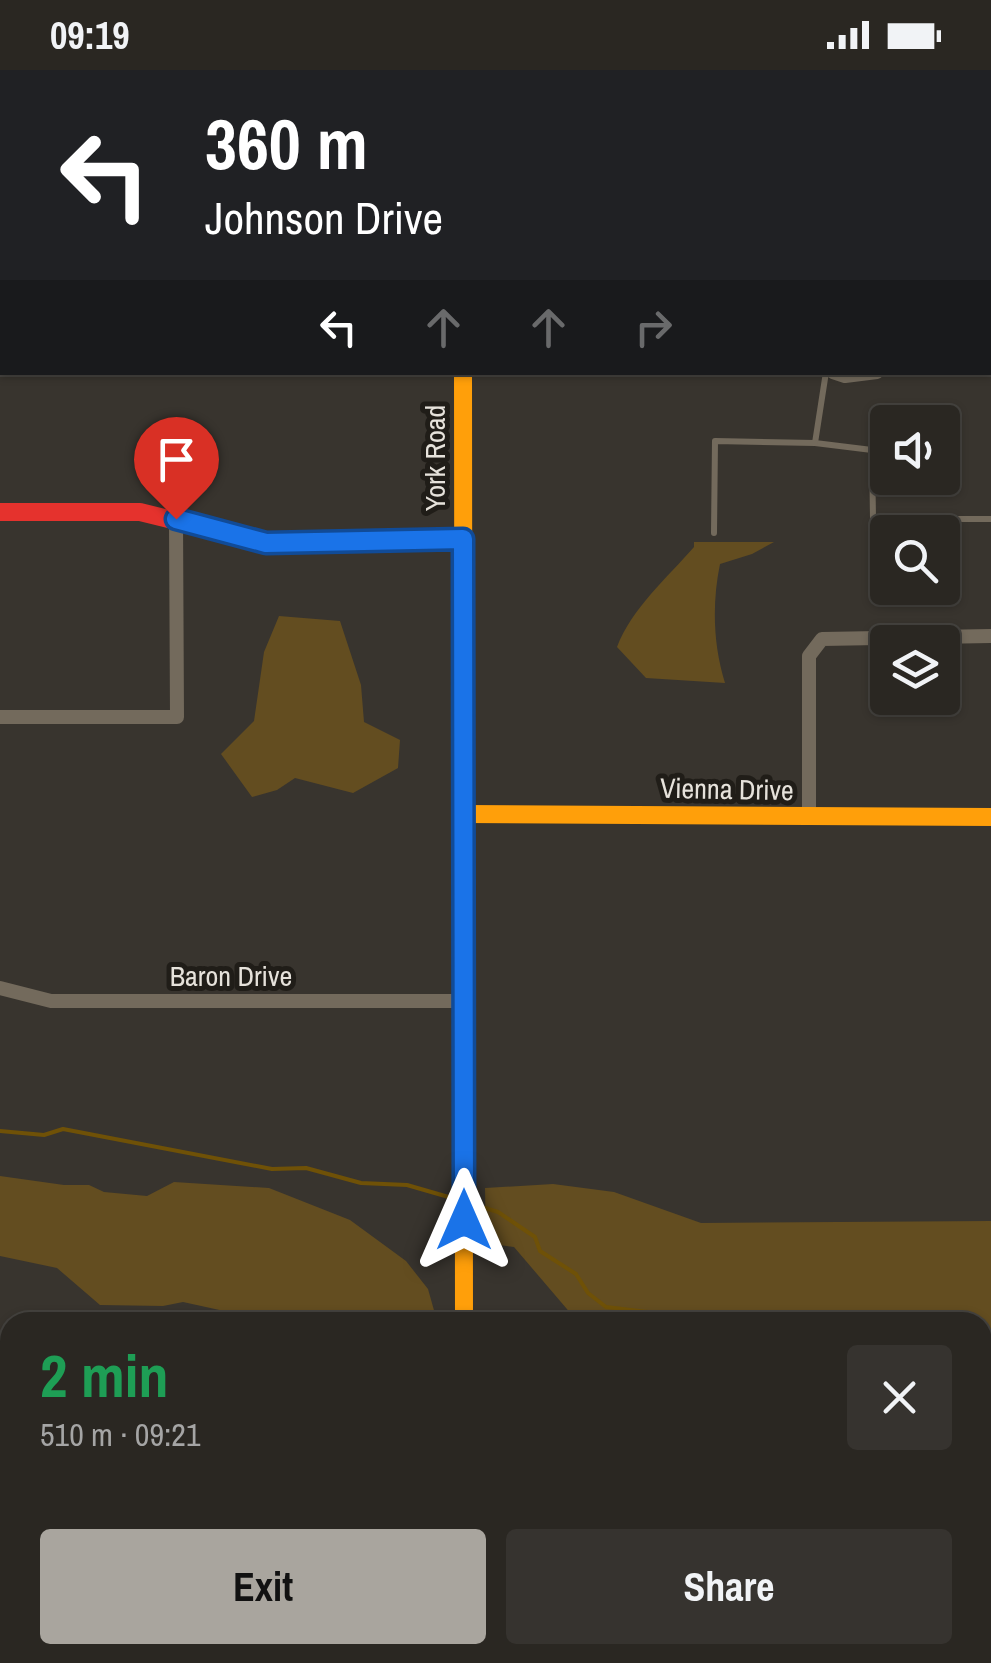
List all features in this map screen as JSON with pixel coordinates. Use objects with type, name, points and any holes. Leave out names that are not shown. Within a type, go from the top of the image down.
[{"type":"street","name":"York Road","points":[[463,375],[464,1312]]},
{"type":"street","points":[[0,512],[140,512],[266,543],[463,539]]},
{"type":"street","points":[[0,717],[178,717],[176,519]]},
{"type":"street","points":[[809,818],[809,656],[822,639],[991,636]]},
{"type":"street","name":"Vienna Drive","points":[[463,814],[991,817]]},
{"type":"street","name":"Baron Drive","points":[[0,988],[51,1001],[463,1002]]},
{"type":"lane","points":[[815,443],[826,375]]},
{"type":"lane","points":[[714,533],[715,440],[815,443],[872,450],[873,519],[991,519]]},
{"type":"shaded area","points":[[694,542],[774,542],[720,564],[715,624],[725,683],[646,678],[617,647],[641,606],[694,547]]},
{"type":"shaded area","points":[[279,616],[340,621],[361,685],[364,722],[400,740],[398,768],[353,793],[295,778],[277,790],[252,797],[221,754],[254,721],[264,652]]},
{"type":"shaded area","points":[[0,1176],[89,1185],[104,1192],[147,1196],[174,1182],[269,1188],[350,1220],[406,1261],[428,1289],[434,1312],[228,1312],[183,1302],[163,1306],[100,1305],[57,1268],[0,1256]]},
{"type":"shaded area","points":[[553,1184],[614,1192],[701,1223],[991,1221],[991,1312],[569,1312],[514,1247],[486,1243],[485,1188]]},
{"type":"waterway","points":[[0,1131],[44,1135],[63,1129],[272,1169],[306,1168],[361,1183],[407,1185],[452,1198]]},
{"type":"waterway","points":[[475,1205],[498,1212],[535,1237],[540,1251],[576,1274],[588,1293],[606,1307],[647,1312]]},
{"type":"traffic: slow","points":[[463,375],[464,1312]]},
{"type":"traffic: slow","points":[[311,542],[463,539]]},
{"type":"traffic: slow","points":[[463,814],[991,817]]},
{"type":"traffic: jam","points":[[0,512],[140,512],[266,543],[311,542]]},
{"type":"route","points":[[176,519],[266,543],[463,539],[464,1220]]}]
